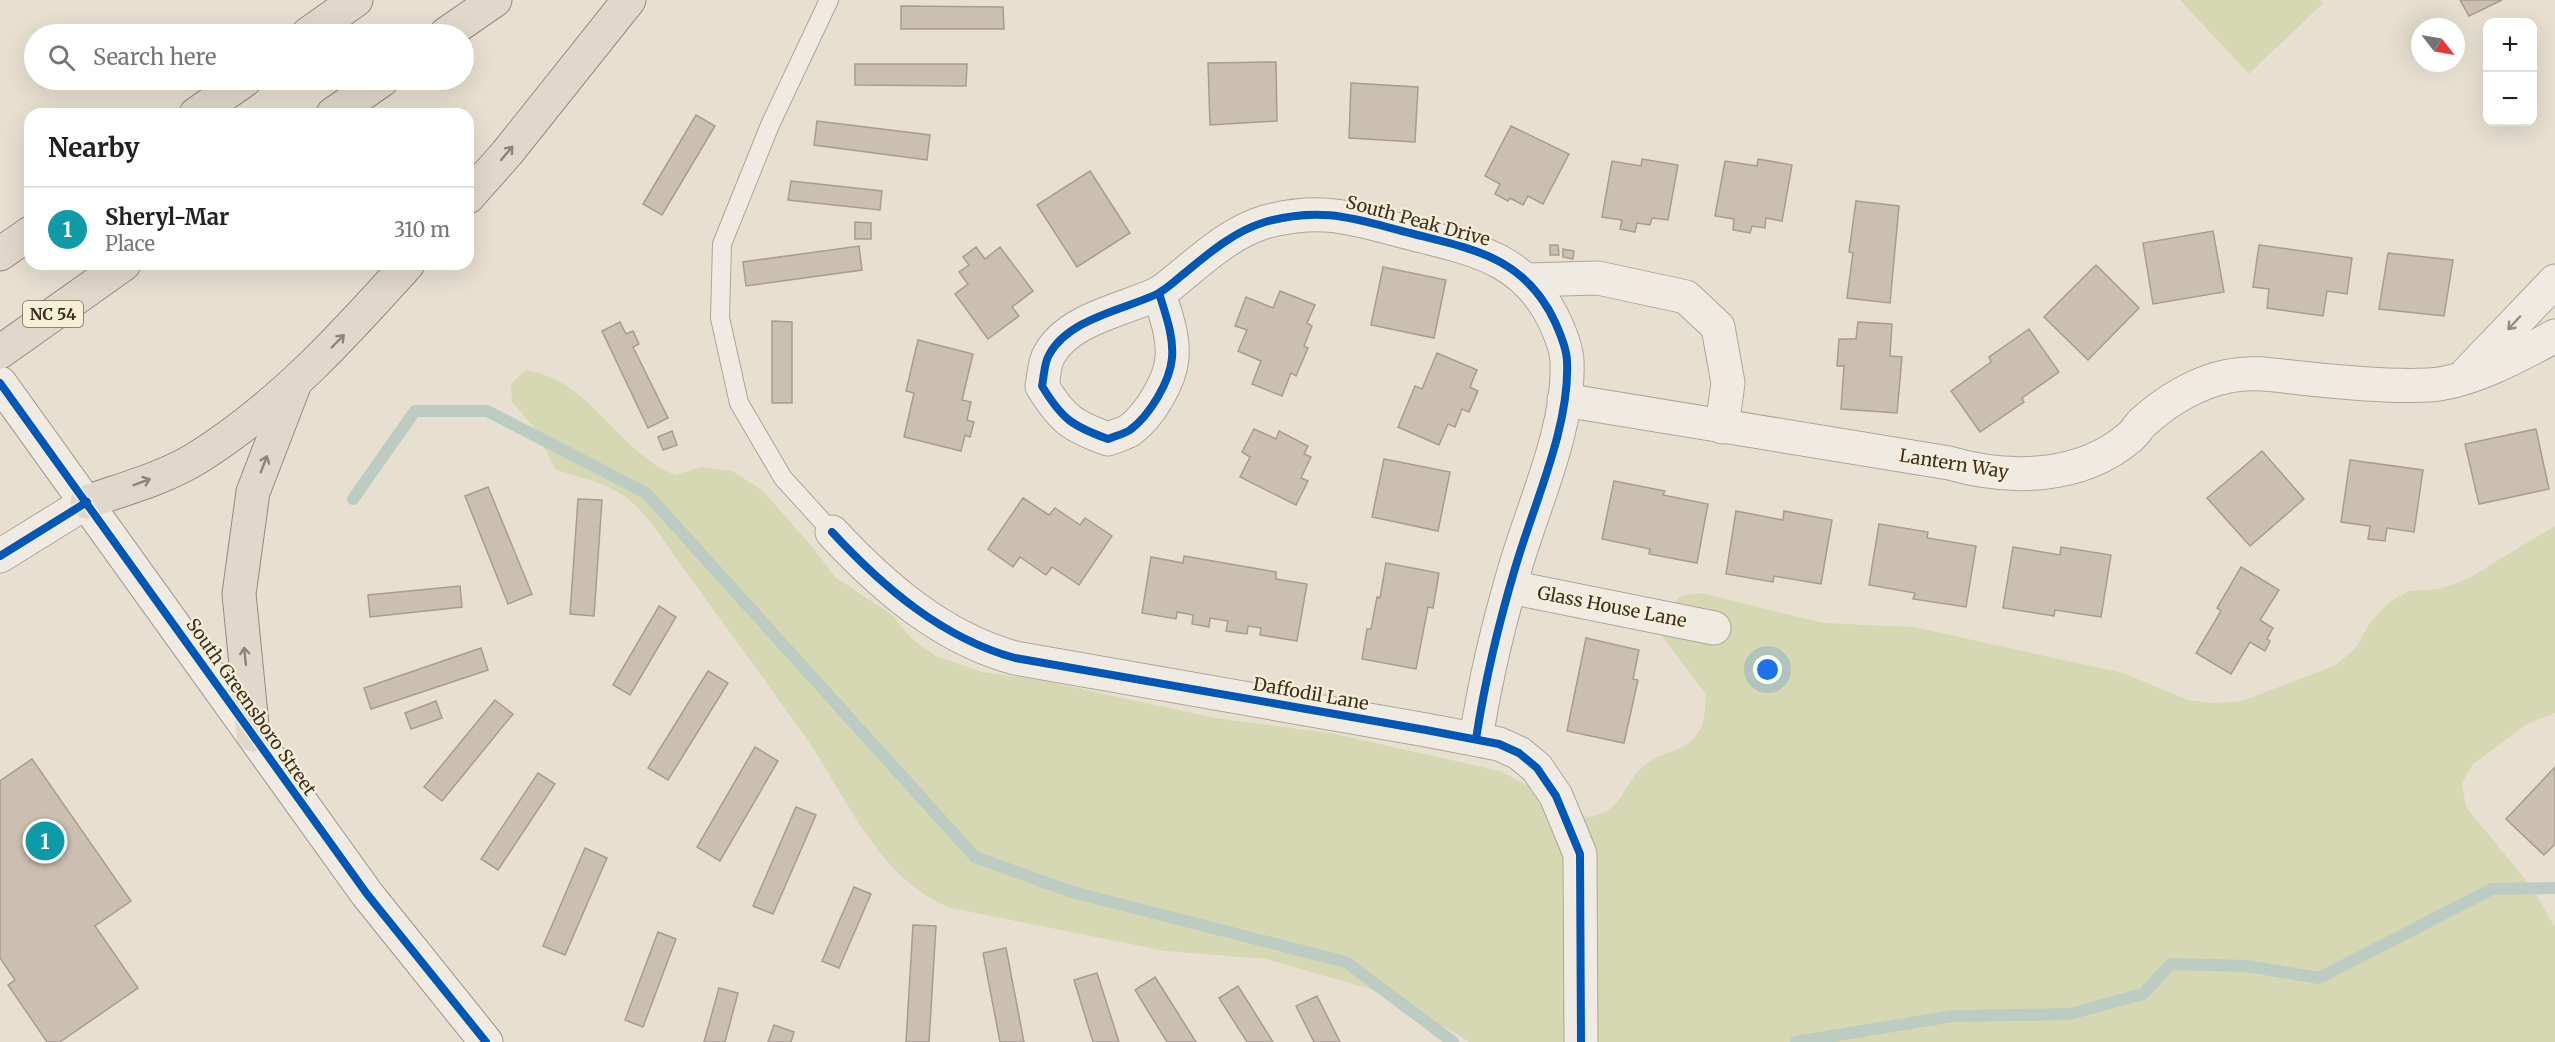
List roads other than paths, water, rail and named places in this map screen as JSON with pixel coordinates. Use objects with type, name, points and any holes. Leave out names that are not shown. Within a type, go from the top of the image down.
[{"type":"highway","points":[[322,24],[356,0]]},
{"type":"highway","points":[[460,24],[495,0]]},
{"type":"highway","points":[[474,190],[507,153],[629,0]]},
{"type":"highway","points":[[205,108],[231,90]]},
{"type":"highway","points":[[342,108],[368,90]]},
{"type":"highway","points":[[0,254],[24,237]]},
{"type":"highway","name":"NC 54","points":[[0,352],[115,270]]},
{"type":"highway","points":[[87,502],[196,459],[296,381],[337,343],[403,270]]},
{"type":"highway","points":[[253,735],[239,594],[253,492],[296,381]]},
{"type":"street","name":"South Peak Drive","points":[[1159,293],[1170,330],[1173,358],[1163,385],[1149,408],[1129,430],[1108,439],[1081,429],[1058,412],[1042,386],[1048,355],[1075,327],[1159,293],[1228,239],[1263,223],[1299,214],[1337,214],[1473,249],[1496,258],[1527,280],[1546,303],[1558,329],[1567,360],[1564,400],[1552,452],[1510,587],[1489,665],[1476,740]]},
{"type":"street","points":[[1527,280],[1598,278],[1686,297],[1718,327],[1728,383],[1722,427]]},
{"type":"street","points":[[2463,377],[2555,280]]},
{"type":"street","name":"Lantern Way","points":[[1564,400],[1949,463],[1981,472],[2023,475],[2056,471],[2096,457],[2130,437],[2166,404],[2196,387],[2228,376],[2261,372],[2310,379],[2430,385],[2463,377],[2518,356],[2555,336]]},
{"type":"street","name":"South Greensboro Street","points":[[0,383],[367,894],[486,1042]]},
{"type":"street","points":[[0,556],[87,502]]},
{"type":"street","name":"Daffodil Lane","points":[[832,532],[854,555],[933,622],[990,651],[1015,658],[1499,744],[1518,753],[1537,768],[1557,796],[1581,854],[1581,1042]]},
{"type":"street","name":"Glass House Lane","points":[[1510,587],[1714,628]]},
{"type":"lane","points":[[829,0],[770,125],[722,244],[720,318],[739,403],[783,478],[832,532]]},
{"type":"waterway","points":[[353,499],[415,411],[487,411],[646,493],[975,857],[1072,892],[1346,962],[1453,1042]]},
{"type":"waterway","points":[[1796,1042],[1953,1016],[2069,1014],[2143,994],[2171,964],[2247,966],[2319,978],[2492,889],[2555,888]]},
{"type":"place","name":"Sheryl-Mar","points":[[45,841]]}]
